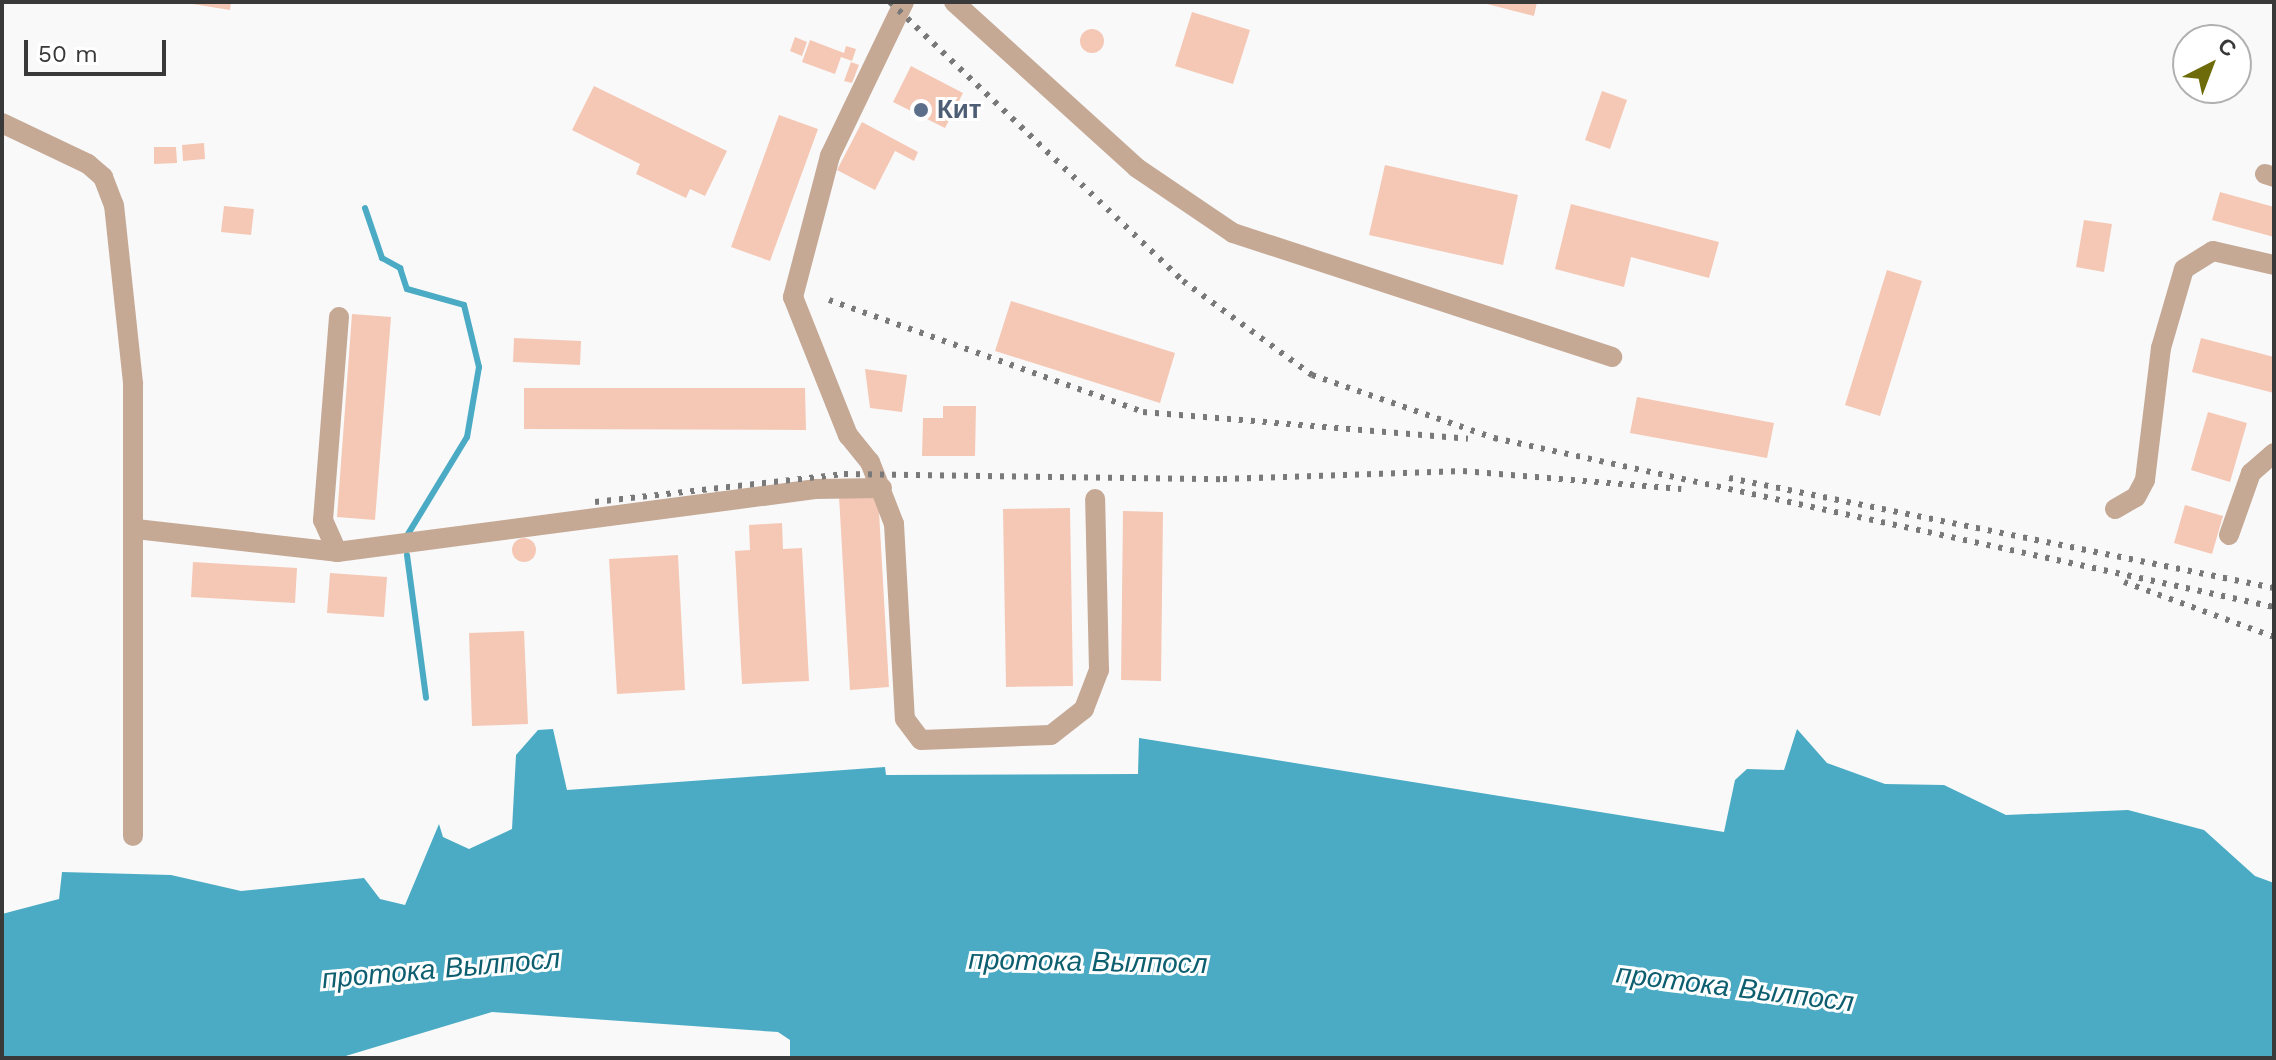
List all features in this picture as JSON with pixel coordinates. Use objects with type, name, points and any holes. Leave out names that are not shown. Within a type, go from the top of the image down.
[{"type":"street","points":[[904,2],[830,156],[793,297],[848,435],[882,488],[899,567],[905,719],[921,740],[937,743],[1051,735],[1084,709],[1099,670],[1095,499]]},
{"type":"street","points":[[954,2],[1137,168],[1233,233],[1612,357]]},
{"type":"street","points":[[2,123],[68,151],[111,189],[130,346],[136,529],[133,836]]},
{"type":"street","points":[[2115,509],[2136,497],[2145,480],[2161,348],[2184,269],[2213,251],[2274,265]]},
{"type":"street","points":[[337,552],[323,520],[339,317]]},
{"type":"street","points":[[2229,535],[2251,473],[2274,453]]},
{"type":"street","points":[[136,529],[337,552],[815,489],[882,488]]},
{"type":"water","name":"протока Вылпосл","points":[[553,729],[567,790],[885,767],[886,775],[1138,774],[1139,738],[1724,832],[1735,780],[1747,769],[1784,770],[1797,729],[1827,763],[1885,784],[1944,785],[2006,815],[2128,810],[2204,830],[2255,876],[2274,883],[2274,1058],[790,1058],[790,1040],[778,1032],[492,1012],[339,1058],[2,1058],[2,914],[59,899],[62,872],[171,875],[241,891],[364,878],[380,899],[405,905],[439,824],[443,837],[469,849],[512,829],[516,755],[538,730]]},
{"type":"building","points":[[180,2],[231,2],[230,10]]},
{"type":"building","points":[[1479,2],[1537,2],[1534,16]]},
{"type":"building","points":[[1192,12],[1250,30],[1233,84],[1175,66]]},
{"type":"building","points":[[1092,29],[1101,32],[1104,41],[1101,50],[1092,53],[1083,50],[1080,41],[1083,32]]},
{"type":"building","points":[[795,37],[807,42],[802,56],[790,51]]},
{"type":"building","points":[[810,40],[844,53],[846,46],[856,49],[852,61],[841,57],[835,74],[802,62]]},
{"type":"building","points":[[851,62],[859,65],[852,83],[844,81]]},
{"type":"building","points":[[911,66],[963,93],[945,128],[893,102]]},
{"type":"building","points":[[594,86],[727,151],[705,196],[690,189],[686,198],[636,174],[640,164],[572,130]]},
{"type":"building","points":[[1602,91],[1627,100],[1610,149],[1585,140]]},
{"type":"building","points":[[779,115],[818,129],[770,261],[731,247]]},
{"type":"building","points":[[862,122],[918,152],[914,161],[895,151],[875,190],[837,170]]},
{"type":"building","points":[[204,143],[205,159],[183,161],[182,145]]},
{"type":"building","points":[[154,147],[176,147],[177,163],[154,164]]},
{"type":"building","points":[[1385,165],[1518,195],[1503,265],[1369,235]]},
{"type":"building","points":[[2220,192],[2274,207],[2274,237],[2212,220]]},
{"type":"building","points":[[1571,204],[1719,242],[1709,278],[1631,257],[1624,287],[1555,269]]},
{"type":"building","points":[[224,206],[254,209],[251,235],[221,232]]},
{"type":"building","points":[[2084,220],[2112,224],[2104,272],[2076,267]]},
{"type":"building","points":[[1887,270],[1922,281],[1880,416],[1845,405]]},
{"type":"building","points":[[1011,301],[1175,353],[1160,403],[995,351]]},
{"type":"building","points":[[352,314],[391,317],[375,520],[337,517]]},
{"type":"building","points":[[514,338],[581,341],[580,365],[513,362]]},
{"type":"building","points":[[2201,338],[2274,357],[2274,393],[2192,372]]},
{"type":"building","points":[[865,369],[907,375],[902,412],[870,408]]},
{"type":"building","points":[[524,388],[805,388],[806,430],[524,429]]},
{"type":"building","points":[[1637,397],[1774,423],[1767,458],[1630,433]]},
{"type":"building","points":[[943,406],[976,406],[975,456],[922,456],[923,418],[943,418]]},
{"type":"building","points":[[2208,412],[2247,423],[2230,482],[2191,470]]},
{"type":"building","points":[[878,494],[889,687],[850,690],[839,496]]},
{"type":"building","points":[[2185,505],[2223,516],[2212,554],[2174,543]]},
{"type":"building","points":[[1070,508],[1073,686],[1006,687],[1003,509]]},
{"type":"building","points":[[1123,511],[1163,512],[1161,681],[1121,680]]},
{"type":"building","points":[[782,523],[783,549],[802,548],[809,681],[742,684],[735,551],[750,550],[749,525]]},
{"type":"building","points":[[524,538],[533,541],[536,550],[533,559],[524,562],[515,559],[512,550],[515,541]]},
{"type":"building","points":[[678,555],[685,690],[617,694],[609,559]]},
{"type":"building","points":[[193,562],[297,568],[295,603],[191,597]]},
{"type":"building","points":[[330,573],[387,577],[384,617],[327,613]]},
{"type":"building","points":[[524,631],[528,724],[472,726],[469,633]]},
{"type":"waterway","points":[[365,208],[382,258],[400,268],[407,289],[464,305],[479,367],[467,437],[405,539]]},
{"type":"waterway","points":[[407,555],[426,698]]},
{"type":"railway","points":[[890,2],[1183,281],[1312,375],[1494,438],[2274,607]]},
{"type":"railway","points":[[829,300],[1143,412],[1468,439]]},
{"type":"railway","points":[[595,502],[844,474],[1223,479],[1463,471],[1681,489]]},
{"type":"railway","points":[[1729,478],[2274,588]]},
{"type":"railway","points":[[2124,582],[2274,637]]},
{"type":"place","name":"Кит","points":[[921,110]]}]
